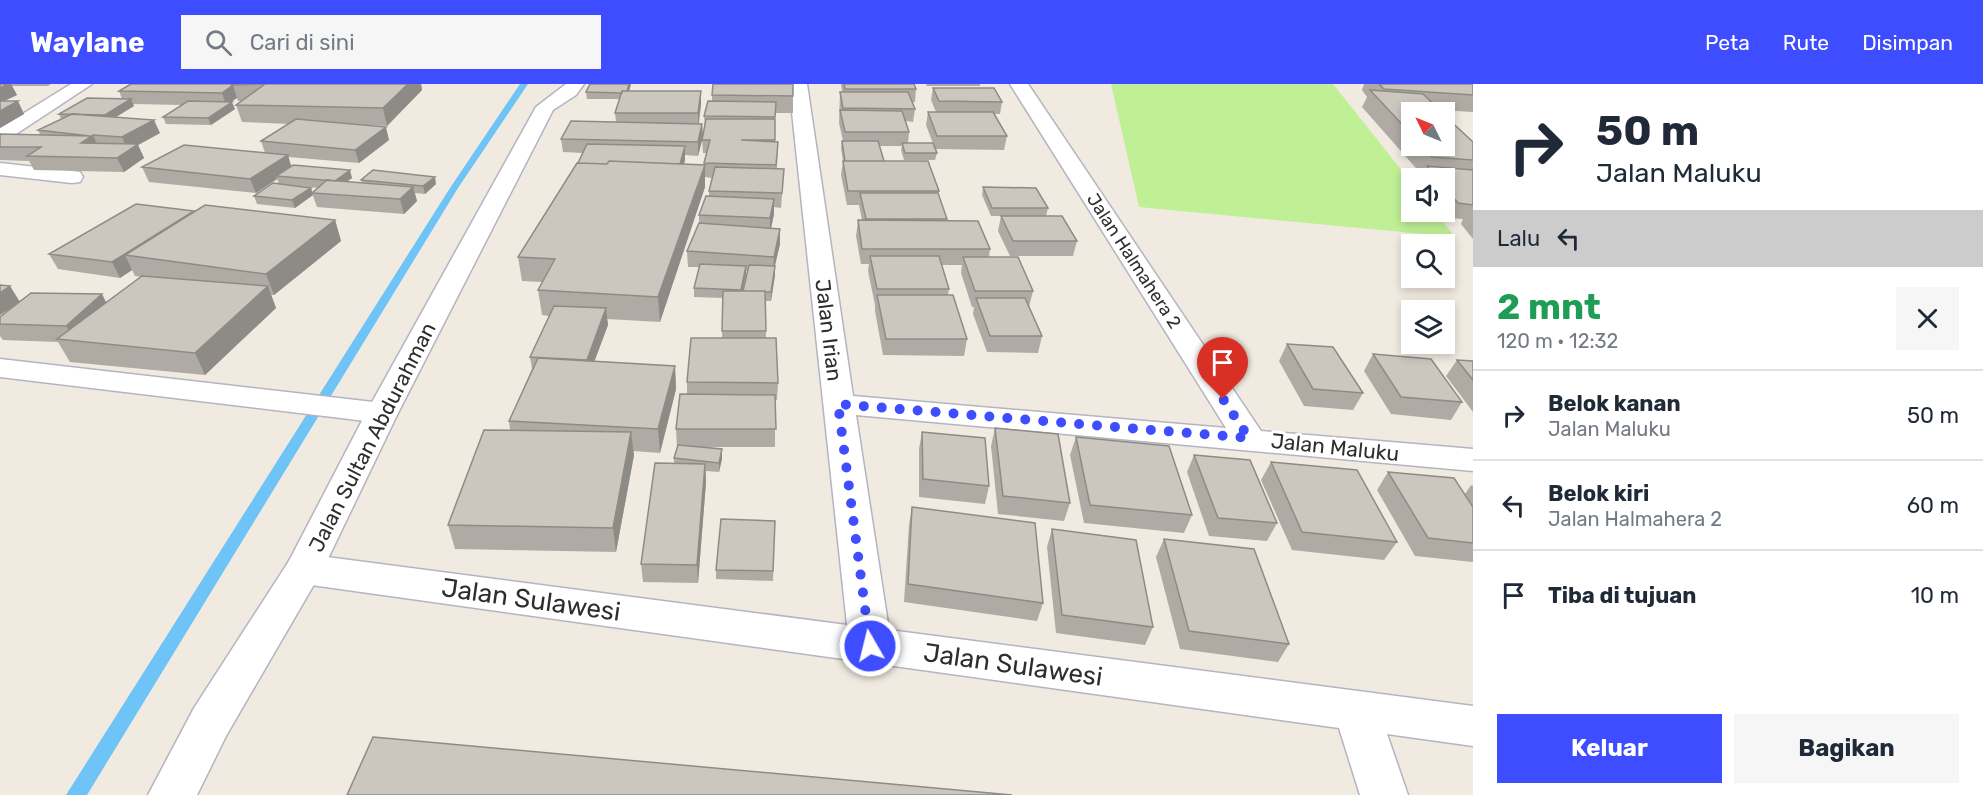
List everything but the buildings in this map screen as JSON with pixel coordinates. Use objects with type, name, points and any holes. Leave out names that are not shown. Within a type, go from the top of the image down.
[{"type":"street","points":[[0,136],[83,84]]},
{"type":"street","name":"Jalan Sultan Abdurahman","points":[[172,795],[210,722],[304,569],[545,96],[570,92],[575,84]]},
{"type":"street","name":"Jalan Irian","points":[[798,84],[870,646]]},
{"type":"street","name":"Jalan Halmahera 2","points":[[1019,84],[1249,438]]},
{"type":"street","points":[[0,169],[72,177]]},
{"type":"street","points":[[0,368],[382,413]]},
{"type":"street","name":"Jalan Maluku","points":[[838,404],[1249,438],[1473,460]]},
{"type":"street","name":"Jalan Sulawesi","points":[[304,569],[1473,726]]},
{"type":"street","points":[[1356,711],[1384,795]]},
{"type":"green space","points":[[1111,84],[1333,84],[1401,169],[1401,222],[1443,222],[1453,234],[1423,234],[1139,207]]},
{"type":"waterway","points":[[76,795],[454,188],[524,84]]},
{"type":"route","points":[[870,646],[838,404],[1249,438],[1223,399]]}]
